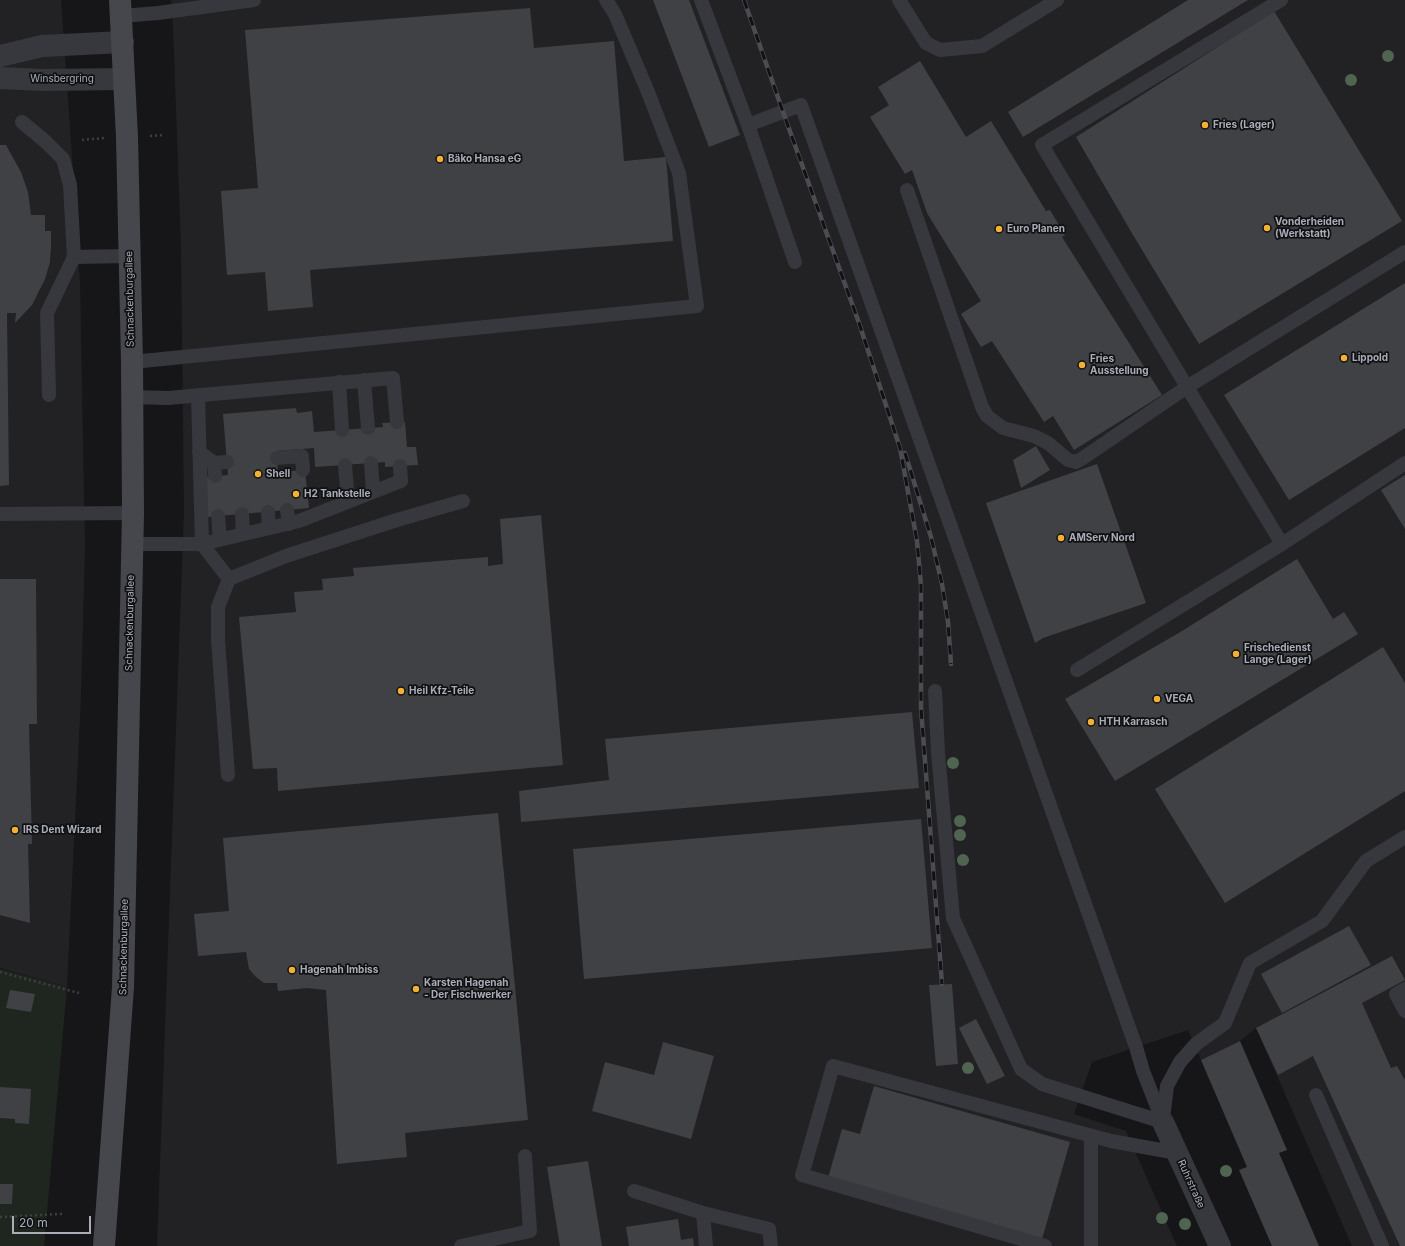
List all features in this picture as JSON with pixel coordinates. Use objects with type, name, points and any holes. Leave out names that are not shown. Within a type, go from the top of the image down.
[{"type":"main road","name":"Schnackenburgallee","points":[[104,1246],[123,987],[133,513],[132,362],[121,8]]},
{"type":"street","points":[[0,56],[42,46],[123,42]]},
{"type":"street","name":"Winsbergring","points":[[0,78],[43,80],[124,79]]},
{"type":"street","name":"Ruhrstraße","points":[[1163,1122],[1220,1246]]},
{"type":"lane","points":[[121,8],[158,13],[254,0]]},
{"type":"lane","points":[[132,362],[697,306],[679,173],[624,35],[615,14],[606,0]]},
{"type":"lane","points":[[700,0],[748,125],[795,262]]},
{"type":"lane","points":[[899,0],[926,43],[940,50],[982,46],[1057,0]]},
{"type":"lane","points":[[1281,0],[1042,145],[1282,544]]},
{"type":"lane","points":[[748,125],[801,105],[1163,1122]]},
{"type":"lane","points":[[22,122],[46,142],[63,159],[70,185],[74,257],[47,313],[49,396]]},
{"type":"lane","points":[[907,190],[982,407],[987,416],[1003,428],[1034,436],[1048,443],[1068,460],[1076,462],[1188,387],[1405,252]]},
{"type":"lane","points":[[74,257],[129,256]]},
{"type":"lane","points":[[132,397],[168,398],[393,378],[397,422]]},
{"type":"lane","points":[[364,380],[368,428]]},
{"type":"lane","points":[[338,382],[342,430]]},
{"type":"lane","points":[[198,395],[202,544],[229,579]]},
{"type":"lane","points":[[199,452],[219,467]]},
{"type":"lane","points":[[282,463],[302,456],[303,470]]},
{"type":"lane","points":[[371,463],[373,492]]},
{"type":"lane","points":[[1078,670],[1282,544],[1405,463]]},
{"type":"lane","points":[[345,465],[348,502]]},
{"type":"lane","points":[[132,544],[202,544],[269,528],[288,517],[348,502],[401,481],[400,466]]},
{"type":"lane","points":[[228,775],[218,640],[218,607],[229,579],[286,556],[397,520],[463,501]]},
{"type":"lane","points":[[268,512],[269,528]]},
{"type":"lane","points":[[0,514],[133,513]]},
{"type":"lane","points":[[242,514],[243,534]]},
{"type":"lane","points":[[218,516],[220,539]]},
{"type":"lane","points":[[935,691],[938,753],[953,918],[1021,1069],[1042,1084],[1163,1122]]},
{"type":"lane","points":[[1163,1122],[1167,1086],[1180,1062],[1196,1044],[1225,1023],[1250,963],[1322,921],[1366,861],[1405,837]]},
{"type":"lane","points":[[1405,989],[1396,994],[1405,1012]]},
{"type":"lane","points":[[1045,1246],[802,1175],[833,1066],[1091,1136],[1178,1153]]},
{"type":"lane","points":[[1316,1095],[1382,1246]]},
{"type":"lane","points":[[1091,1136],[1091,1246]]},
{"type":"lane","points":[[461,1246],[530,1231],[525,1156]]},
{"type":"lane","points":[[634,1190],[703,1213],[769,1229],[771,1246]]},
{"type":"lane","points":[[703,1213],[706,1246]]},
{"type":"path","points":[[0,972],[79,993]]},
{"type":"path","points":[[0,1217],[62,1214]]},
{"type":"shaded area","points":[[0,0],[61,0],[73,171],[80,285],[85,546],[81,696],[67,987],[0,968]]},
{"type":"shaded area","points":[[171,0],[1405,0],[1405,1246],[1352,1246],[1256,1028],[1240,1041],[1201,1060],[1188,1030],[1092,1062],[1074,1114],[1126,1131],[1177,1246],[157,1246],[184,510],[181,247]]},
{"type":"shaded area","points":[[0,969],[67,987],[44,1246],[0,1246]]},
{"type":"building","points":[[653,0],[689,0],[740,135],[709,147]]},
{"type":"building","points":[[1188,0],[1248,0],[1023,137],[1008,112]]},
{"type":"building","name":"Bäko Hansa eG","points":[[530,8],[534,48],[614,41],[624,161],[666,157],[673,241],[310,270],[313,307],[268,311],[265,272],[227,275],[221,191],[258,188],[245,30]]},
{"type":"building","points":[[1274,11],[1402,221],[1199,344],[1076,137]]},
{"type":"building","points":[[920,61],[966,137],[991,121],[1046,211],[1050,210],[1065,235],[1062,237],[1162,395],[1074,450],[1053,416],[1044,422],[992,341],[981,347],[961,314],[981,301],[927,213],[912,170],[905,174],[870,117],[889,105],[878,87]]},
{"type":"building","points":[[0,145],[6,145],[21,172],[28,192],[31,215],[45,215],[45,231],[51,231],[51,246],[50,262],[45,279],[32,305],[15,323],[16,313],[7,313],[9,485],[0,486]]},
{"type":"building","name":"Lippold","points":[[1405,283],[1405,428],[1289,500],[1224,395]]},
{"type":"building","points":[[296,408],[297,413],[312,411],[314,432],[383,427],[382,423],[405,422],[407,447],[416,447],[418,465],[385,467],[385,462],[315,467],[314,448],[276,451],[278,472],[305,470],[309,508],[207,517],[204,477],[228,475],[223,414]]},
{"type":"building","points":[[1036,446],[1050,470],[1021,488],[1013,460]]},
{"type":"building","name":"AMServ Nord","points":[[1097,464],[1146,603],[1043,638],[1035,643],[986,503]]},
{"type":"building","points":[[1405,475],[1405,529],[1381,490]]},
{"type":"building","name":"Heil Kfz-Teile","points":[[541,515],[563,765],[278,791],[277,768],[253,769],[239,617],[296,612],[294,592],[323,590],[322,579],[354,576],[353,568],[488,557],[488,566],[503,564],[500,519]]},
{"type":"building","points":[[1297,559],[1333,619],[1344,612],[1358,634],[1115,781],[1065,699],[1182,631]]},
{"type":"building","points":[[0,579],[36,579],[37,724],[29,724],[32,844],[28,844],[30,923],[0,915]]},
{"type":"building","points":[[1383,647],[1405,683],[1405,791],[1225,903],[1155,789]]},
{"type":"building","points":[[912,712],[919,788],[521,822],[519,791],[609,780],[605,739]]},
{"type":"building","name":"Karsten Hagenah - Der Fischwerker","points":[[498,813],[528,1120],[405,1133],[407,1157],[337,1164],[326,990],[307,988],[278,991],[277,983],[264,983],[249,969],[246,952],[198,956],[194,914],[229,911],[223,838]]},
{"type":"building","points":[[921,819],[932,948],[584,979],[573,849]]},
{"type":"building","points":[[1349,926],[1371,965],[1282,1013],[1261,974]]},
{"type":"building","points":[[1392,956],[1405,980],[1362,1003],[1391,1068],[1397,1066],[1405,1080],[1405,1246],[1400,1246],[1313,1056],[1278,1075],[1256,1028]]},
{"type":"building","points":[[952,984],[958,1064],[936,1066],[929,985]]},
{"type":"building","points":[[10,990],[35,994],[31,1012],[6,1008]]},
{"type":"building","points":[[976,1019],[1005,1076],[987,1084],[959,1028]]},
{"type":"building","points":[[1240,1041],[1287,1150],[1279,1153],[1319,1246],[1272,1246],[1239,1170],[1247,1167],[1201,1060]]},
{"type":"building","points":[[663,1042],[714,1056],[691,1139],[592,1111],[605,1062],[654,1075]]},
{"type":"building","points":[[874,1086],[1070,1142],[1042,1239],[828,1178],[842,1129],[860,1134]]},
{"type":"building","points":[[0,1087],[31,1089],[29,1124],[15,1123],[15,1119],[0,1118]]},
{"type":"building","points":[[588,1161],[602,1246],[560,1246],[547,1167]]},
{"type":"building","points":[[0,1184],[13,1184],[12,1204],[0,1204]]},
{"type":"building","points":[[678,1219],[681,1240],[693,1238],[694,1246],[629,1246],[626,1227]]},
{"type":"railway","points":[[744,0],[859,323],[900,448],[917,541],[921,585],[921,708],[942,984]]},
{"type":"railway","points":[[905,453],[931,537],[942,584],[948,622],[951,664]]},
{"type":"place","name":"Fries (Lager)","points":[[1205,125]]},
{"type":"place","name":"Bäko Hansa eG","points":[[440,159]]},
{"type":"place","name":"Vonderheiden (Werkstatt)","points":[[1267,228]]},
{"type":"place","name":"Euro Planen","points":[[999,229]]},
{"type":"place","name":"Lippold","points":[[1344,358]]},
{"type":"place","name":"Fries Ausstellung","points":[[1082,365]]},
{"type":"place","name":"Shell","points":[[258,474]]},
{"type":"place","name":"H2 Tankstelle","points":[[296,494]]},
{"type":"place","name":"AMServ Nord","points":[[1061,538]]},
{"type":"place","name":"Frischedienst Lange (Lager)","points":[[1236,654]]},
{"type":"place","name":"Heil Kfz-Teile","points":[[401,691]]},
{"type":"place","name":"VEGA","points":[[1157,699]]},
{"type":"place","name":"HTH Karrasch","points":[[1091,722]]},
{"type":"place","name":"IRS Dent Wizard","points":[[15,830]]},
{"type":"place","name":"Hagenah Imbiss","points":[[292,970]]},
{"type":"place","name":"Karsten Hagenah - Der Fischwerker","points":[[416,989]]}]
